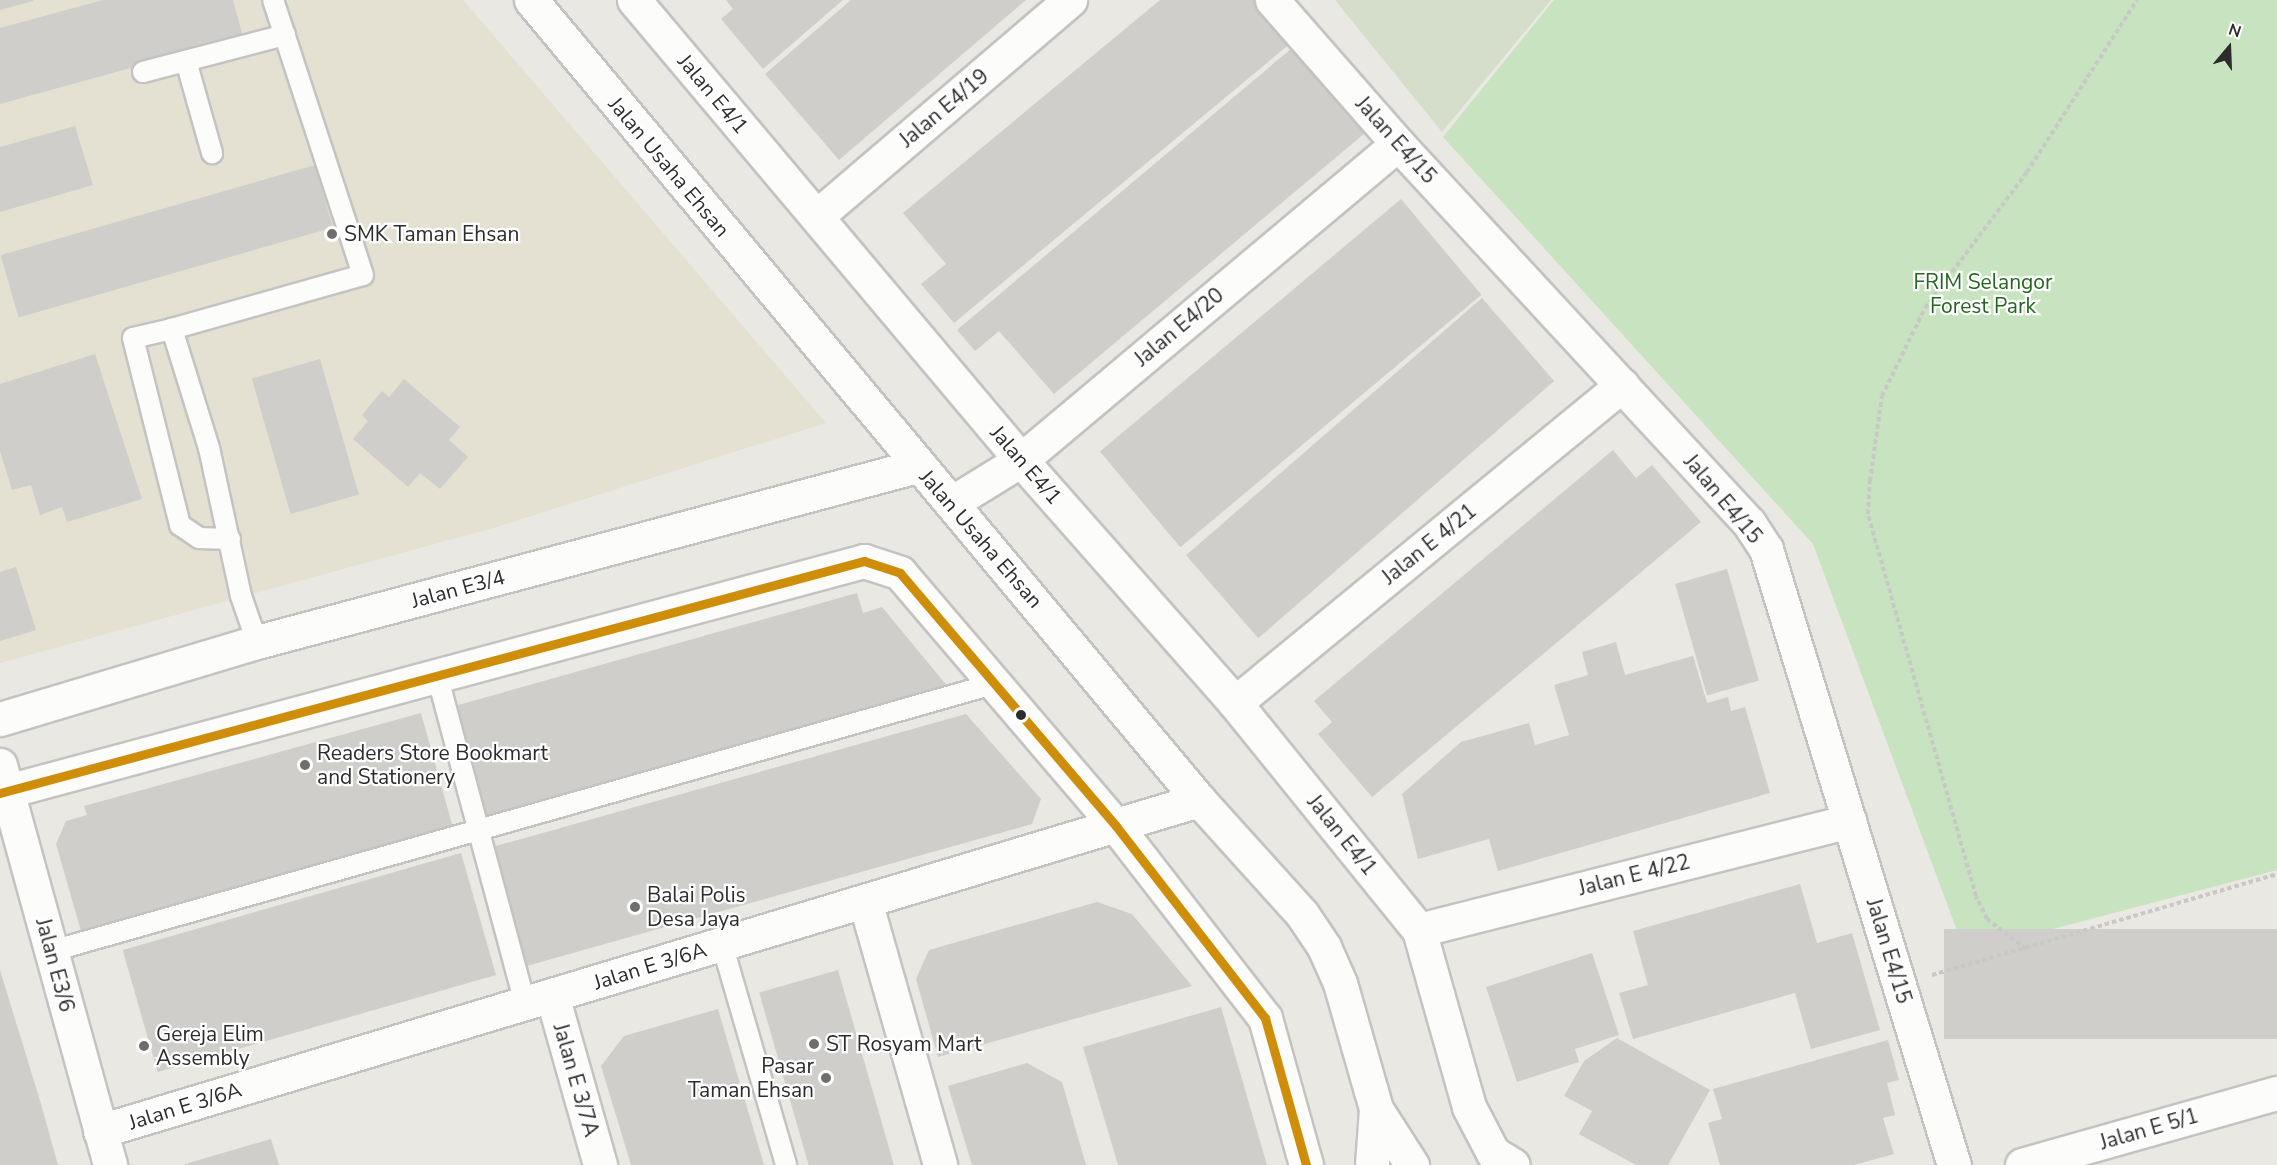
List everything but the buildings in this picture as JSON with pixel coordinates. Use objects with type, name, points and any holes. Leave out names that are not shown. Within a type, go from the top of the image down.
[{"type":"street","name":"Jalan Usaha Ehsan","points":[[531,0],[917,466],[953,502],[1199,800],[1302,914],[1324,947],[1340,983],[1376,1109],[1412,1165]]},
{"type":"street","name":"Jalan E4/1","points":[[633,0],[1021,460],[1235,703],[1419,930]]},
{"type":"street","name":"Jalan E4/19","points":[[817,216],[1070,0]]},
{"type":"street","name":"Jalan E4/15","points":[[1272,0],[1398,144],[1749,523],[1766,549],[1954,1165]]},
{"type":"street","name":"Jalan E4/20","points":[[953,502],[1021,460],[1398,144]]},
{"type":"street","name":"Jalan E 4/21","points":[[1235,703],[1622,385]]},
{"type":"street","name":"Jalan E3/4","points":[[0,719],[257,642],[917,466]]},
{"type":"street","points":[[2,783],[437,675],[864,561],[900,573],[1116,826],[1265,1018],[1306,1165]]},
{"type":"street","name":"Jalan E3/6","points":[[2,783],[52,951],[110,1165]]},
{"type":"street","name":"Jalan E 3/6A","points":[[100,1131],[1199,800]]},
{"type":"street","name":"Jalan E 4/22","points":[[1419,930],[1849,820]]},
{"type":"street","points":[[865,901],[940,1165]]},
{"type":"street","points":[[1419,930],[1480,1133],[1493,1153],[1514,1165]]},
{"type":"street","name":"Jalan E 3/7A","points":[[538,999],[600,1165]]},
{"type":"street","name":"Jalan E 5/1","points":[[2022,1165],[2277,1093]]},
{"type":"street","name":"Jalan Usaha Ehsan","points":[[1372,1165],[1376,1109]]},
{"type":"lane","points":[[230,539],[199,538],[180,525],[133,338],[363,275],[273,0]]},
{"type":"lane","points":[[143,72],[285,35]]},
{"type":"lane","points":[[186,61],[212,153]]},
{"type":"lane","points":[[172,329],[209,448],[241,596],[257,642]]},
{"type":"lane","points":[[437,675],[481,830],[538,999]]},
{"type":"lane","points":[[52,951],[993,684]]},
{"type":"lane","points":[[722,944],[786,1165]]},
{"type":"path","points":[[2026,949],[1987,919],[1976,896],[1868,514],[1870,481],[1882,396],[1925,308],[2028,172],[2137,0]]},
{"type":"path","points":[[1899,984],[2026,949],[2277,874]]},
{"type":"shaded area","name":"SMK Taman Ehsan","points":[[0,0],[463,0],[826,423],[493,528],[0,663]]},
{"type":"green space","points":[[1335,0],[1551,0],[1442,132]]},
{"type":"green space","name":"FRIM Selangor Forest Park","points":[[1554,0],[2277,0],[2277,870],[1965,952],[1813,544],[1443,137]]},
{"type":"transit line","points":[[0,793],[864,561],[900,573],[1116,826],[1265,1018],[1306,1165]]},
{"type":"place","name":"SMK Taman Ehsan","points":[[332,234]]},
{"type":"place","name":"Readers Store Bookmart and Stationery","points":[[305,765]]},
{"type":"place","name":"Balai Polis Desa Jaya","points":[[635,907]]},
{"type":"place","name":"ST Rosyam Mart","points":[[814,1044]]},
{"type":"place","name":"Gereja Elim Assembly","points":[[144,1046]]},
{"type":"place","name":"Pasar Taman Ehsan","points":[[826,1078]]}]
